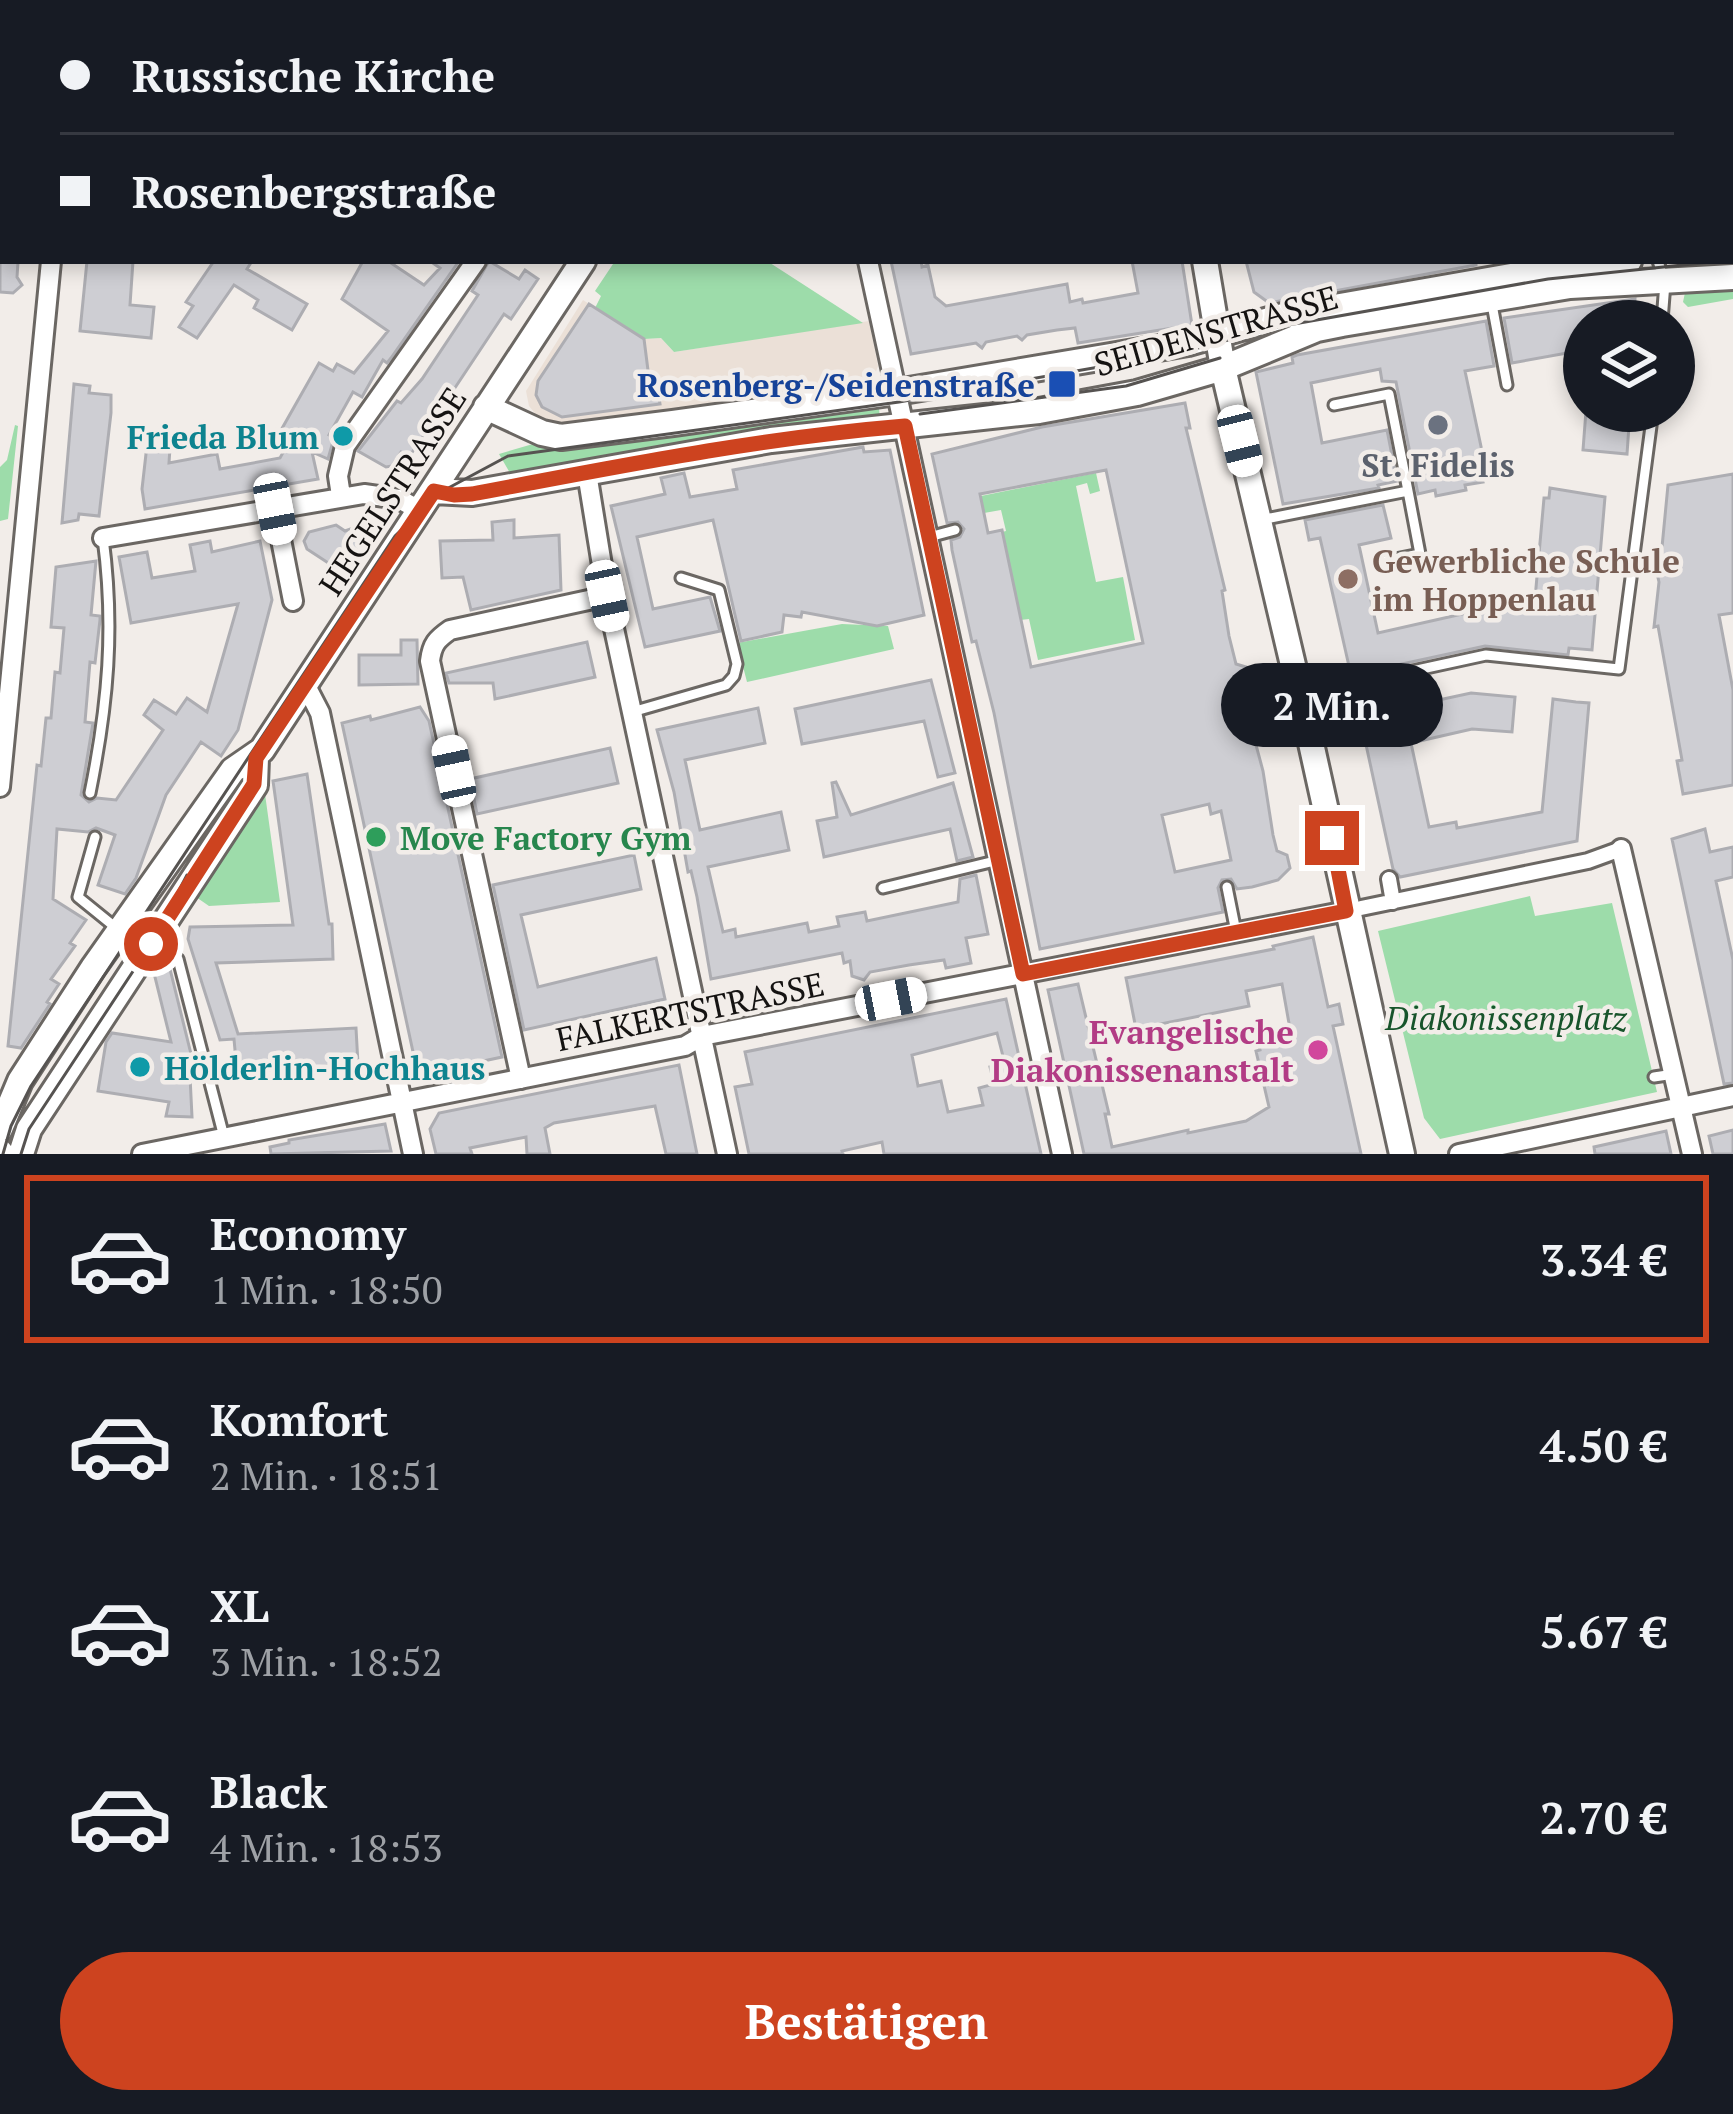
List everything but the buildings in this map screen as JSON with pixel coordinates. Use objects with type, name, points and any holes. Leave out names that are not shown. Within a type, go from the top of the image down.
[{"type":"street","points":[[0,787],[51,264]]},
{"type":"street","points":[[341,496],[338,476],[345,446],[474,264]]},
{"type":"street","name":"HEGELSTRASSE","points":[[0,1129],[20,1081],[120,930],[233,770],[256,758],[581,264]]},
{"type":"street","points":[[869,264],[1062,1154]]},
{"type":"street","points":[[1205,264],[1223,368],[1354,909],[1402,1154]]},
{"type":"street","name":"SEIDENSTRASSE","points":[[486,406],[561,437],[897,392],[1187,343],[1283,316],[1450,280],[1592,264]]},
{"type":"street","name":"SEIDENSTRASSE","points":[[103,538],[341,496],[380,494],[427,501],[770,440],[1078,404],[1160,388],[1317,329],[1662,272],[1733,277]]},
{"type":"street","points":[[587,473],[607,596],[727,1154]]},
{"type":"street","points":[[275,509],[293,602]]},
{"type":"street","points":[[0,558],[22,554]]},
{"type":"street","points":[[521,1078],[430,661],[432,649],[435,640],[450,630],[607,596]]},
{"type":"street","points":[[305,684],[320,713],[413,1154]]},
{"type":"street","name":"HEGELSTRASSE","points":[[21,1154],[29,1129],[254,784],[256,758]]},
{"type":"street","points":[[1621,849],[1664,1075],[1681,1107],[1692,1154]]},
{"type":"street","name":"FALKERTSTRASSE","points":[[142,1154],[685,1046],[702,1036],[1393,902],[1593,860],[1621,849]]},
{"type":"street","points":[[1389,879],[1393,902]]},
{"type":"street","points":[[1459,1154],[1733,1096]]},
{"type":"street","points":[[0,1147],[6,1154]]},
{"type":"lane","points":[[1491,299],[1507,385]]},
{"type":"lane","points":[[1334,405],[1389,394],[1420,554],[1380,562]]},
{"type":"lane","points":[[1303,705],[1486,655],[1619,669],[1651,432]]},
{"type":"lane","points":[[1260,520],[1408,491]]},
{"type":"lane","points":[[929,537],[955,530]]},
{"type":"lane","points":[[90,794],[107,711],[111,648],[103,538]]},
{"type":"lane","points":[[632,712],[726,685],[734,676],[737,664],[719,590],[681,578]]},
{"type":"lane","points":[[1303,705],[1358,704]]},
{"type":"lane","points":[[95,837],[77,897],[120,930]]},
{"type":"lane","points":[[883,888],[999,860]]},
{"type":"lane","points":[[1226,887],[1236,932]]},
{"type":"lane","points":[[151,944],[178,959],[224,1137]]},
{"type":"shaded area","points":[[583,300],[644,339],[661,338],[674,352],[869,321],[878,366],[872,383],[857,386],[550,423],[529,406],[526,391]]},
{"type":"green space","points":[[613,264],[772,264],[863,323],[674,352],[661,338],[644,339],[595,308],[601,296],[595,291]]},
{"type":"green space","points":[[1733,280],[1733,299],[1695,306],[1695,300],[1683,300],[1686,288]]},
{"type":"green space","points":[[878,398],[880,419],[696,441],[510,473],[499,454],[550,439]]},
{"type":"green space","points":[[15,425],[8,519],[0,521],[0,467],[7,460]]},
{"type":"green space","points":[[1096,473],[1100,491],[1090,494],[1087,483],[1076,486],[1096,582],[1123,577],[1135,640],[1038,660],[1029,619],[1020,620],[1001,510],[984,513],[981,496]]},
{"type":"green space","points":[[842,624],[888,626],[894,649],[747,682],[737,643]]},
{"type":"green space","points":[[265,794],[280,902],[209,906],[196,897]]},
{"type":"green space","name":"Diakonissenplatz","points":[[1530,896],[1535,916],[1612,903],[1657,1092],[1440,1139],[1424,1118],[1378,931]]},
{"type":"tram line","points":[[3,1154],[31,1086],[395,536],[439,493],[508,456],[899,402],[1179,353],[1277,327],[1548,279],[1692,264]]},
{"type":"tram line","points":[[920,414],[1126,386],[1220,358]]},
{"type":"tram line","points":[[21,1154],[29,1129],[151,944],[187,875]]},
{"type":"place","name":"Rosenberg-/Seidenstraße","points":[[1062,384]]},
{"type":"place","name":"St. Fidelis","points":[[1438,425]]},
{"type":"place","name":"Frieda Blum","points":[[343,436]]},
{"type":"place","name":"Gewerbliche Schule im Hoppenlau","points":[[1348,579]]},
{"type":"place","name":"Move Factory Gym","points":[[376,837]]},
{"type":"place","name":"Evangelische Diakonissenanstalt","points":[[1318,1050]]},
{"type":"place","name":"Hölderlin-Hochhaus","points":[[140,1067]]},
{"type":"route","points":[[151,944],[254,784],[256,758],[434,491],[472,494],[770,440],[854,430],[905,426],[1023,974],[1346,911],[1332,838]]}]
